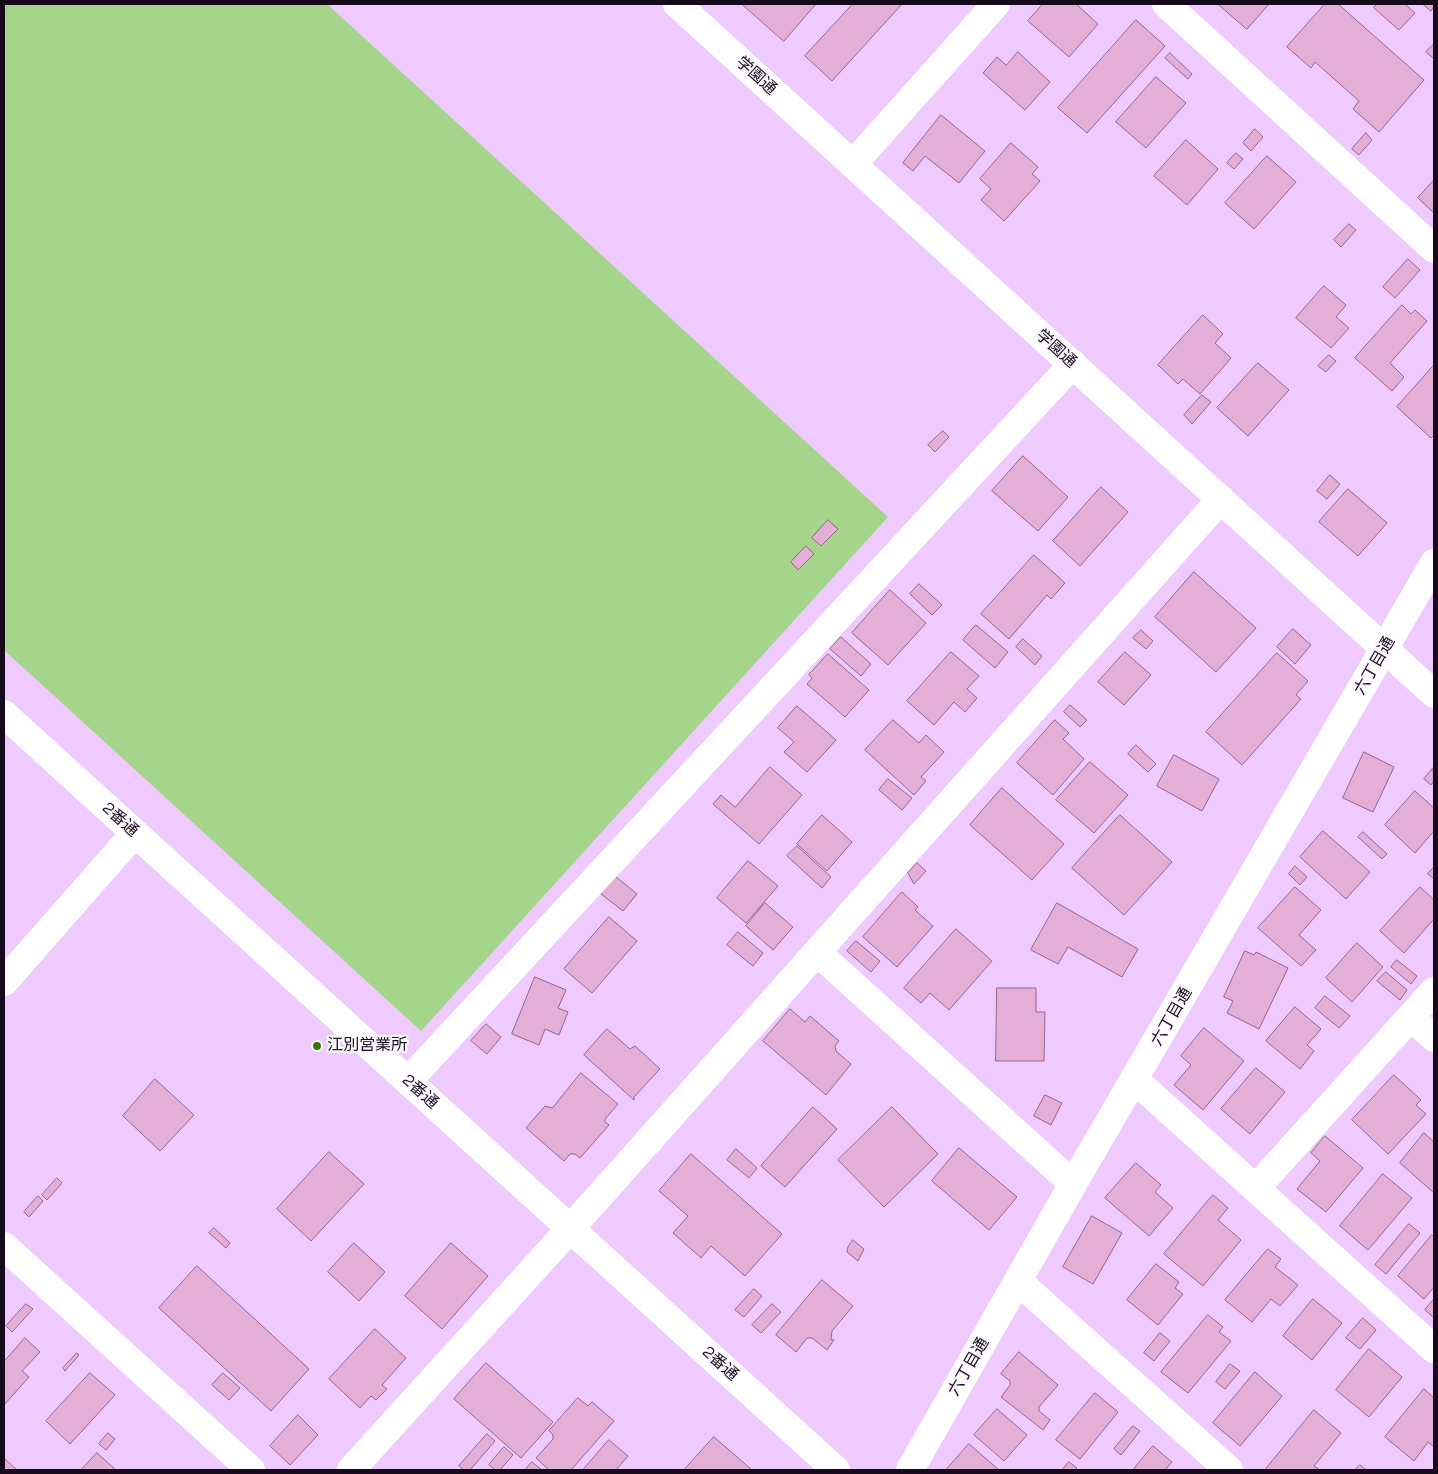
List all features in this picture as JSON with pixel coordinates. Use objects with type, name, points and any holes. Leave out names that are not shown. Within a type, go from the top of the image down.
[{"type":"street","name":"学園通","points":[[677,4],[1434,694]]},
{"type":"street","points":[[853,164],[996,4]]},
{"type":"street","points":[[1166,4],[1434,249]]},
{"type":"street","points":[[408,1081],[1073,364]]},
{"type":"street","points":[[351,1470],[570,1228],[1221,499]]},
{"type":"street","name":"六丁目通","points":[[910,1470],[1019,1282],[1073,1184],[1434,564]]},
{"type":"street","name":"2番通","points":[[4,714],[836,1470]]},
{"type":"street","points":[[4,982],[135,833]]},
{"type":"street","points":[[817,952],[1073,1184]]},
{"type":"street","points":[[1256,1188],[1434,991]]},
{"type":"street","points":[[1411,1017],[1434,1038]]},
{"type":"street","points":[[1135,1080],[1434,1349]]},
{"type":"street","points":[[4,1246],[251,1470]]},
{"type":"street","points":[[1019,1282],[1229,1470]]},
{"type":"green space","points":[[4,4],[327,4],[888,517],[421,1031],[4,650]]},
{"type":"building","points":[[742,4],[813,4],[815,5],[784,41]]},
{"type":"building","points":[[853,4],[902,4],[832,81],[805,56]]},
{"type":"building","points":[[1043,4],[1076,4],[1098,24],[1069,57],[1028,21]]},
{"type":"building","points":[[1218,4],[1269,4],[1247,29]]},
{"type":"building","points":[[1325,4],[1338,4],[1424,80],[1379,132],[1353,109],[1359,101],[1315,62],[1311,68],[1287,47]]},
{"type":"building","points":[[1377,4],[1405,4],[1415,13],[1399,30],[1374,8]]},
{"type":"building","points":[[1423,4],[1434,4],[1434,6],[1431,11]]},
{"type":"building","points":[[1136,20],[1165,46],[1087,133],[1058,108]]},
{"type":"building","points":[[1434,44],[1434,59],[1426,52]]},
{"type":"building","points":[[1018,52],[1050,82],[1025,110],[983,73],[997,57],[1006,65]]},
{"type":"building","points":[[1170,53],[1192,74],[1188,79],[1165,58]]},
{"type":"building","points":[[1156,77],[1186,103],[1146,148],[1116,122]]},
{"type":"building","points":[[941,115],[985,151],[959,183],[925,156],[913,171],[903,163]]},
{"type":"building","points":[[1255,129],[1263,137],[1251,151],[1243,143]]},
{"type":"building","points":[[1366,133],[1372,140],[1359,155],[1352,149]]},
{"type":"building","points":[[1186,140],[1218,169],[1187,205],[1154,176]]},
{"type":"building","points":[[1011,143],[1038,167],[1032,174],[1040,181],[1004,221],[981,200],[991,189],[980,179]]},
{"type":"building","points":[[1236,153],[1243,159],[1234,169],[1227,163]]},
{"type":"building","points":[[1267,156],[1296,182],[1254,229],[1225,203]]},
{"type":"building","points":[[1434,180],[1434,213],[1418,198]]},
{"type":"building","points":[[1349,224],[1356,230],[1341,247],[1334,240]]},
{"type":"building","points":[[1408,259],[1420,270],[1395,298],[1383,287]]},
{"type":"building","points":[[1324,286],[1346,305],[1336,317],[1349,328],[1331,348],[1296,318]]},
{"type":"building","points":[[1402,305],[1411,314],[1415,310],[1427,321],[1390,363],[1404,377],[1392,391],[1355,358]]},
{"type":"building","points":[[1203,315],[1223,334],[1215,343],[1231,358],[1200,394],[1183,379],[1178,384],[1158,365]]},
{"type":"building","points":[[1329,355],[1336,361],[1326,372],[1318,366]]},
{"type":"building","points":[[1258,363],[1289,390],[1248,436],[1217,408]]},
{"type":"building","points":[[1434,365],[1434,435],[1431,438],[1397,407]]},
{"type":"building","points":[[1202,395],[1211,402],[1192,424],[1184,415]]},
{"type":"building","points":[[943,431],[949,437],[935,452],[928,445]]},
{"type":"building","points":[[1023,456],[1068,497],[1038,531],[992,491]]},
{"type":"building","points":[[1330,475],[1340,484],[1327,499],[1317,491]]},
{"type":"building","points":[[1101,487],[1128,512],[1080,566],[1053,541]]},
{"type":"building","points":[[1348,489],[1387,523],[1358,556],[1319,522]]},
{"type":"building","points":[[828,520],[838,529],[821,546],[812,538]]},
{"type":"building","points":[[806,546],[814,554],[798,570],[791,562]]},
{"type":"building","points":[[1034,555],[1065,583],[1051,599],[1047,595],[1009,639],[981,614]]},
{"type":"building","points":[[1194,572],[1256,628],[1216,672],[1155,617]]},
{"type":"building","points":[[919,584],[942,605],[932,615],[910,594]]},
{"type":"building","points":[[890,590],[926,623],[888,665],[852,633]]},
{"type":"building","points":[[976,625],[1008,652],[995,668],[963,640]]},
{"type":"building","points":[[1293,629],[1311,645],[1295,664],[1277,647]]},
{"type":"building","points":[[1141,630],[1153,641],[1146,649],[1133,638]]},
{"type":"building","points":[[841,637],[871,664],[861,676],[830,649]]},
{"type":"building","points":[[1023,639],[1042,656],[1035,665],[1016,647]]},
{"type":"building","points":[[951,652],[979,676],[967,689],[977,698],[965,712],[954,702],[934,725],[907,701]]},
{"type":"building","points":[[1125,652],[1151,675],[1124,705],[1098,682]]},
{"type":"building","points":[[1277,653],[1308,681],[1296,695],[1301,699],[1242,765],[1206,732]]},
{"type":"building","points":[[828,654],[869,690],[845,717],[807,684],[812,678],[809,675]]},
{"type":"building","points":[[1070,705],[1087,720],[1080,727],[1064,712]]},
{"type":"building","points":[[797,706],[836,740],[807,772],[784,752],[794,742],[778,728]]},
{"type":"building","points":[[893,720],[919,743],[926,735],[944,752],[921,777],[926,781],[914,795],[865,750]]},
{"type":"building","points":[[1055,720],[1069,733],[1063,739],[1084,759],[1053,795],[1017,763]]},
{"type":"building","points":[[1136,745],[1156,764],[1148,772],[1128,754]]},
{"type":"building","points":[[1364,752],[1394,767],[1373,812],[1343,798]]},
{"type":"building","points":[[1174,755],[1219,779],[1202,811],[1157,786]]},
{"type":"building","points":[[1090,762],[1128,795],[1094,833],[1056,800]]},
{"type":"building","points":[[770,767],[802,795],[759,844],[713,804],[721,795],[735,807]]},
{"type":"building","points":[[1433,768],[1434,781],[1431,785],[1424,779]]},
{"type":"building","points":[[888,779],[912,798],[902,810],[879,790]]},
{"type":"building","points":[[1002,788],[1064,844],[1032,880],[970,825]]},
{"type":"building","points":[[1415,791],[1434,808],[1434,831],[1415,853],[1385,825]]},
{"type":"building","points":[[822,815],[852,842],[827,871],[797,844]]},
{"type":"building","points":[[1120,815],[1172,862],[1124,915],[1072,868]]},
{"type":"building","points":[[1323,831],[1370,872],[1346,899],[1300,857]]},
{"type":"building","points":[[1363,832],[1387,854],[1382,859],[1358,837]]},
{"type":"building","points":[[797,846],[831,877],[822,888],[787,856]]},
{"type":"building","points":[[748,861],[778,886],[746,923],[717,898]]},
{"type":"building","points":[[917,863],[926,871],[914,884],[908,873]]},
{"type":"building","points":[[1295,866],[1307,877],[1300,885],[1289,874]]},
{"type":"building","points":[[1434,867],[1434,879],[1428,874]]},
{"type":"building","points":[[615,876],[637,894],[623,911],[601,894]]},
{"type":"building","points":[[1295,887],[1321,910],[1299,935],[1316,950],[1301,966],[1258,928]]},
{"type":"building","points":[[1420,887],[1434,900],[1434,919],[1404,953],[1380,931]]},
{"type":"building","points":[[902,892],[918,907],[915,910],[933,926],[897,967],[863,937]]},
{"type":"building","points":[[765,903],[793,927],[773,950],[746,926]]},
{"type":"building","points":[[1057,903],[1138,949],[1122,977],[1068,947],[1058,964],[1031,950]]},
{"type":"building","points":[[609,917],[637,941],[592,993],[564,969]]},
{"type":"building","points":[[956,929],[992,961],[949,1010],[930,993],[921,1003],[904,988]]},
{"type":"building","points":[[738,932],[763,953],[753,966],[727,945]]},
{"type":"building","points":[[856,941],[880,961],[871,972],[847,951]]},
{"type":"building","points":[[1357,943],[1383,967],[1352,1002],[1326,978]]},
{"type":"building","points":[[1245,951],[1254,955],[1256,952],[1288,968],[1259,1029],[1227,1013],[1233,1001],[1224,997]]},
{"type":"building","points":[[1397,960],[1417,976],[1411,984],[1391,967]]},
{"type":"building","points":[[1386,972],[1407,990],[1400,1000],[1377,981]]},
{"type":"building","points":[[535,977],[566,990],[558,1008],[568,1012],[559,1035],[545,1029],[539,1045],[512,1034]]},
{"type":"building","points":[[997,988],[1036,988],[1036,1012],[1045,1012],[1044,1061],[996,1061]]},
{"type":"building","points":[[1325,996],[1350,1016],[1339,1028],[1315,1008]]},
{"type":"building","points":[[1295,1007],[1321,1029],[1307,1045],[1314,1051],[1300,1069],[1266,1041]]},
{"type":"building","points":[[790,1009],[805,1022],[810,1016],[839,1041],[835,1046],[836,1051],[851,1064],[826,1095],[763,1041]]},
{"type":"building","points":[[486,1024],[501,1037],[487,1054],[471,1041]]},
{"type":"building","points":[[1204,1028],[1244,1061],[1203,1110],[1174,1085],[1191,1065],[1181,1056]]},
{"type":"building","points":[[607,1029],[630,1049],[635,1046],[660,1069],[634,1097],[634,1100],[584,1055]]},
{"type":"building","points":[[1256,1068],[1285,1092],[1250,1134],[1221,1109]]},
{"type":"building","points":[[581,1073],[618,1104],[605,1119],[605,1122],[609,1125],[580,1158],[575,1154],[570,1154],[564,1161],[526,1128],[545,1106],[552,1108]]},
{"type":"building","points":[[1394,1075],[1421,1100],[1416,1105],[1426,1114],[1388,1154],[1352,1120]]},
{"type":"building","points":[[155,1079],[194,1115],[160,1151],[123,1116]]},
{"type":"building","points":[[1045,1095],[1062,1103],[1051,1125],[1034,1116]]},
{"type":"building","points":[[813,1107],[837,1129],[785,1187],[761,1166]]},
{"type":"building","points":[[892,1107],[938,1154],[884,1207],[838,1160]]},
{"type":"building","points":[[1424,1133],[1434,1142],[1434,1193],[1400,1163]]},
{"type":"building","points":[[1325,1136],[1363,1168],[1326,1212],[1297,1189],[1320,1161],[1311,1153]]},
{"type":"building","points":[[959,1148],[1017,1197],[989,1230],[932,1181]]},
{"type":"building","points":[[736,1149],[757,1168],[749,1178],[727,1160]]},
{"type":"building","points":[[329,1152],[364,1184],[311,1241],[277,1209]]},
{"type":"building","points":[[691,1154],[782,1234],[745,1276],[711,1246],[701,1258],[673,1233],[688,1216],[659,1191]]},
{"type":"building","points":[[1136,1163],[1161,1185],[1155,1192],[1173,1208],[1149,1236],[1105,1198]]},
{"type":"building","points":[[1383,1174],[1412,1198],[1368,1250],[1340,1226]]},
{"type":"building","points":[[57,1178],[62,1183],[47,1200],[42,1195]]},
{"type":"building","points":[[1213,1195],[1228,1208],[1218,1220],[1241,1240],[1203,1286],[1164,1254]]},
{"type":"building","points":[[38,1196],[43,1201],[29,1217],[24,1212]]},
{"type":"building","points":[[1092,1216],[1122,1233],[1093,1284],[1063,1267]]},
{"type":"building","points":[[1409,1224],[1420,1233],[1386,1274],[1375,1265]]},
{"type":"building","points":[[214,1228],[230,1243],[226,1248],[209,1233]]},
{"type":"building","points":[[1432,1235],[1434,1237],[1434,1287],[1424,1299],[1398,1276]]},
{"type":"building","points":[[853,1240],[864,1249],[858,1261],[847,1252]]},
{"type":"building","points":[[354,1243],[385,1272],[359,1301],[328,1272]]},
{"type":"building","points":[[451,1243],[488,1276],[442,1329],[405,1296]]},
{"type":"building","points":[[1268,1249],[1281,1259],[1275,1267],[1298,1285],[1280,1306],[1271,1299],[1252,1322],[1225,1300]]},
{"type":"building","points":[[1156,1264],[1179,1282],[1175,1288],[1183,1294],[1158,1325],[1127,1300]]},
{"type":"building","points":[[197,1266],[309,1369],[271,1411],[159,1308]]},
{"type":"building","points":[[822,1280],[853,1306],[832,1331],[831,1340],[834,1340],[827,1350],[812,1338],[807,1338],[796,1352],[776,1335]]},
{"type":"building","points":[[754,1289],[762,1296],[744,1317],[735,1310]]},
{"type":"building","points":[[1313,1299],[1342,1323],[1312,1360],[1283,1336]]},
{"type":"building","points":[[1434,1299],[1434,1318],[1425,1310]]},
{"type":"building","points":[[26,1304],[33,1309],[12,1332],[6,1326]]},
{"type":"building","points":[[772,1304],[781,1312],[761,1333],[752,1325]]},
{"type":"building","points":[[1208,1315],[1223,1327],[1219,1332],[1231,1341],[1188,1393],[1161,1372]]},
{"type":"building","points":[[1363,1318],[1376,1330],[1360,1349],[1346,1338]]},
{"type":"building","points":[[375,1329],[406,1358],[382,1385],[387,1389],[376,1400],[371,1396],[360,1408],[329,1379]]},
{"type":"building","points":[[1160,1333],[1170,1341],[1154,1361],[1144,1353]]},
{"type":"building","points":[[25,1338],[40,1352],[22,1371],[29,1377],[4,1405],[4,1362]]},
{"type":"building","points":[[1369,1349],[1402,1377],[1369,1417],[1336,1390]]},
{"type":"building","points":[[1019,1352],[1058,1385],[1039,1407],[1039,1411],[1050,1420],[1043,1430],[1001,1397],[1010,1385],[1010,1381],[1001,1374]]},
{"type":"building","points":[[77,1353],[79,1355],[65,1371],[63,1368]]},
{"type":"building","points":[[486,1363],[553,1422],[521,1458],[454,1399]]},
{"type":"building","points":[[1230,1364],[1240,1371],[1225,1389],[1216,1382]]},
{"type":"building","points":[[1255,1372],[1282,1396],[1240,1446],[1213,1423]]},
{"type":"building","points":[[90,1373],[115,1395],[70,1444],[46,1421]]},
{"type":"building","points":[[223,1373],[240,1388],[229,1400],[212,1385]]},
{"type":"building","points":[[1424,1389],[1434,1398],[1434,1447],[1428,1442],[1414,1461],[1385,1437]]},
{"type":"building","points":[[1095,1393],[1118,1412],[1080,1459],[1056,1440]]},
{"type":"building","points":[[578,1398],[588,1406],[592,1402],[614,1421],[571,1470],[549,1470],[536,1458],[553,1439],[553,1435],[549,1431]]},
{"type":"building","points":[[997,1409],[1027,1435],[1004,1461],[974,1435]]},
{"type":"building","points":[[1314,1410],[1341,1433],[1314,1466],[1320,1470],[1265,1470]]},
{"type":"building","points":[[298,1415],[318,1435],[290,1465],[270,1446]]},
{"type":"building","points":[[1133,1426],[1140,1431],[1121,1455],[1114,1449]]},
{"type":"building","points":[[108,1433],[115,1439],[106,1450],[99,1444]]},
{"type":"building","points":[[487,1434],[495,1441],[470,1470],[464,1470],[459,1466]]},
{"type":"building","points":[[714,1437],[752,1470],[684,1470]]},
{"type":"building","points":[[609,1440],[628,1456],[616,1470],[583,1470]]},
{"type":"building","points":[[969,1444],[999,1470],[946,1470]]},
{"type":"building","points":[[1153,1446],[1172,1462],[1165,1470],[1133,1470]]},
{"type":"building","points":[[504,1447],[513,1455],[500,1470],[495,1470],[489,1465]]},
{"type":"building","points":[[97,1453],[116,1470],[81,1470]]},
{"type":"building","points":[[5,1459],[17,1470],[4,1470]]},
{"type":"building","points":[[532,1462],[542,1470],[525,1470]]},
{"type":"building","points":[[1069,1462],[1077,1468],[1075,1470],[1062,1470]]},
{"type":"building","points":[[1360,1465],[1366,1470],[1355,1470]]},
{"type":"place","name":"江別営業所","points":[[317,1046]]}]
